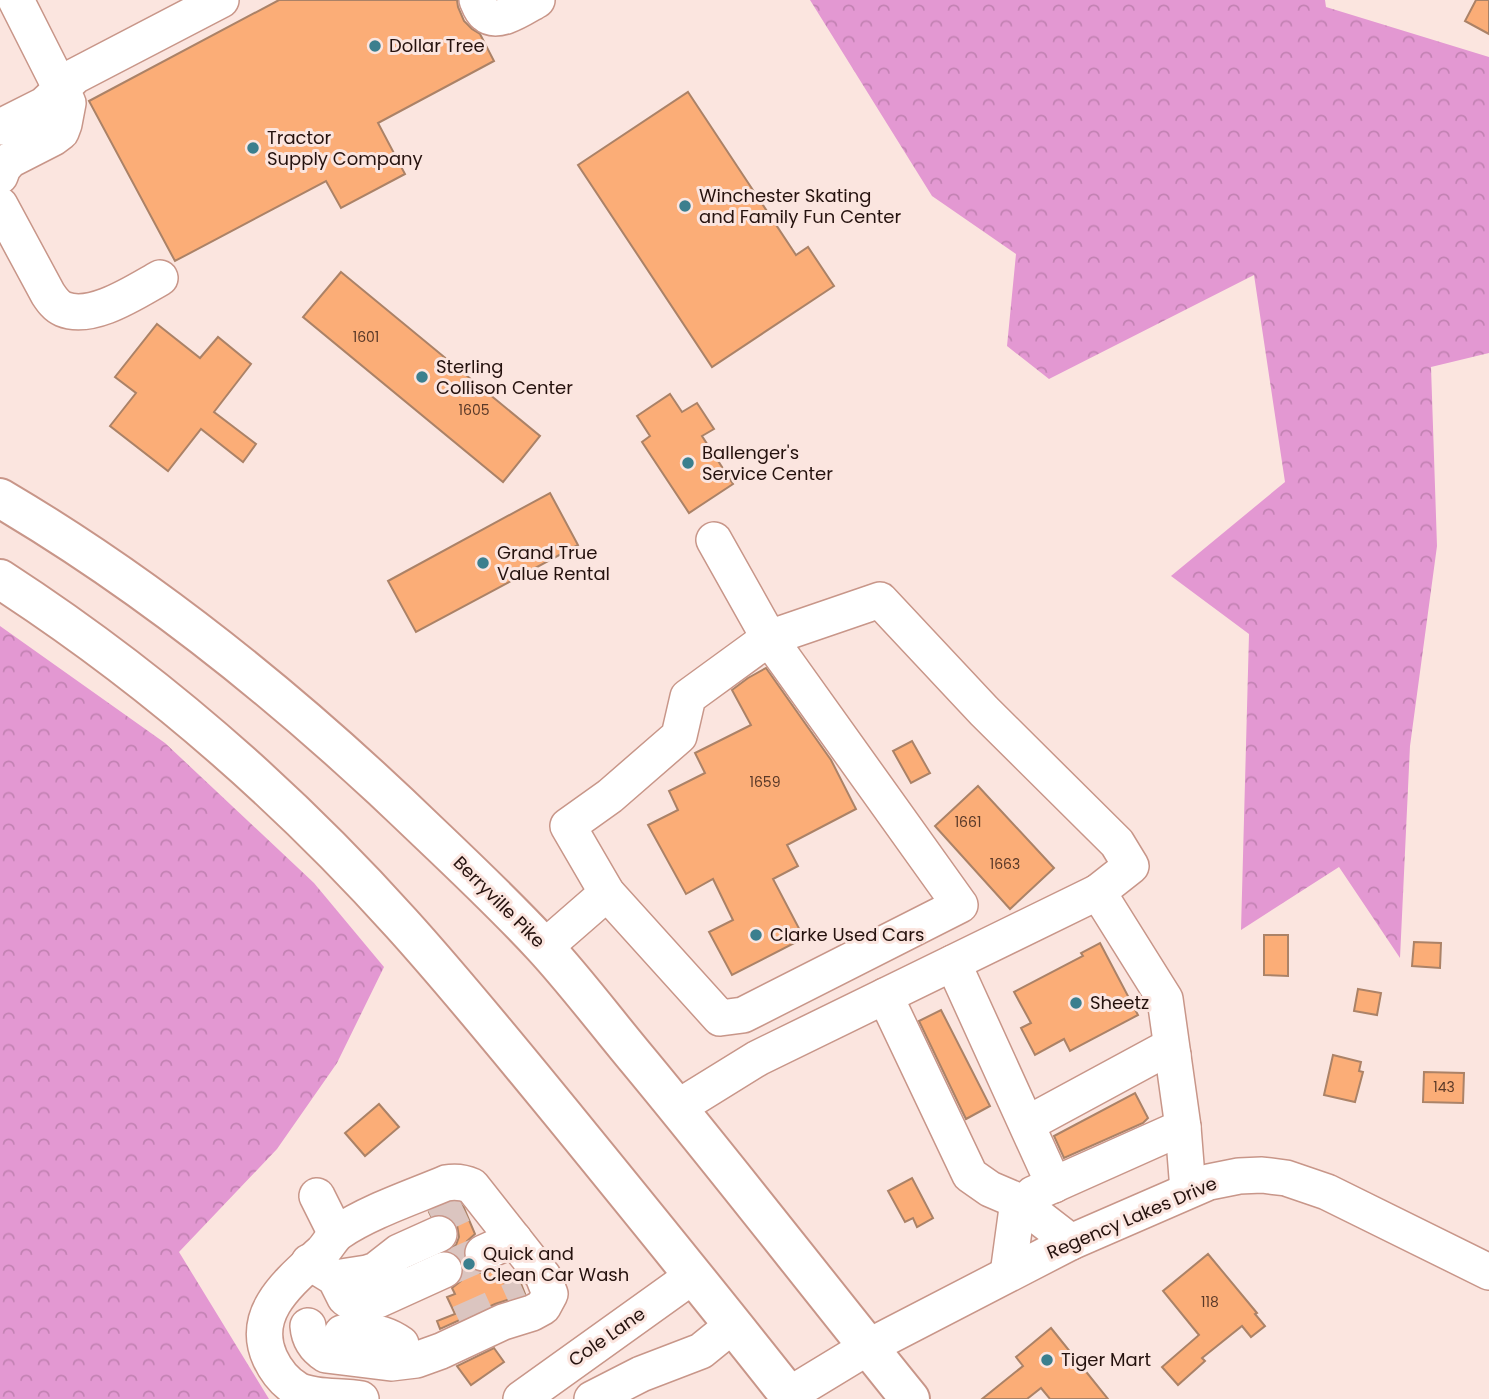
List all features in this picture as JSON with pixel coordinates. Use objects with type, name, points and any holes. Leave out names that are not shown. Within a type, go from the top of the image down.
[{"type":"highway","name":"Berryville Pike","points":[[0,498],[50,528],[155,600],[240,664],[313,725],[490,891],[545,947],[909,1399]]},
{"type":"highway","points":[[0,579],[103,651],[183,712],[316,834],[400,921],[463,994],[694,1275],[790,1397]]},
{"type":"street","points":[[0,176],[2,168],[10,160],[61,132],[68,103],[16,0]]},
{"type":"street","points":[[0,127],[44,105],[75,76],[221,0]]},
{"type":"street","points":[[477,0],[483,13],[496,18],[513,13],[537,0]]},
{"type":"street","points":[[0,205],[48,294],[55,304],[65,310],[103,308],[160,278]]},
{"type":"street","points":[[714,540],[769,638],[960,905],[963,958],[1027,1124],[1055,1185]]},
{"type":"street","points":[[677,1108],[758,1058],[1098,892],[1131,866],[1117,843],[984,710],[880,600],[769,638],[688,697],[679,736],[610,796],[568,826],[607,893],[720,1017],[743,1015],[960,905]]},
{"type":"street","points":[[1098,892],[1166,999],[1183,1127],[1188,1190]]},
{"type":"street","points":[[545,947],[607,893]]},
{"type":"street","points":[[885,996],[970,1175],[990,1189],[1018,1201],[1071,1242]]},
{"type":"street","points":[[1027,1124],[1160,1052],[1173,1055]]},
{"type":"street","points":[[1018,1201],[1183,1127]]},
{"type":"street","name":"Regency Lakes Drive","points":[[790,1397],[868,1347],[1071,1242],[1218,1179],[1262,1175],[1286,1178],[1326,1192],[1489,1272]]},
{"type":"street","points":[[322,1270],[328,1246],[336,1234],[362,1219],[446,1183],[465,1182],[472,1186],[470,1230]]},
{"type":"street","points":[[317,1196],[336,1234]]},
{"type":"street","points":[[1008,1275],[1018,1201]]},
{"type":"street","points":[[361,1399],[317,1396],[299,1390],[287,1382],[275,1368],[265,1348],[264,1333],[272,1303],[286,1285],[322,1270],[362,1275],[376,1270],[403,1269],[470,1230]]},
{"type":"street","points":[[322,1270],[345,1298],[358,1307],[368,1304],[470,1230]]},
{"type":"street","points":[[309,1326],[312,1342],[326,1355],[402,1363],[441,1351],[542,1307],[550,1293],[536,1289],[543,1276],[470,1230]]},
{"type":"street","name":"Cole Lane","points":[[521,1399],[694,1275]]},
{"type":"street","points":[[268,1315],[342,1333],[357,1330],[380,1333],[401,1343],[414,1343],[441,1332]]},
{"type":"street","points":[[592,1399],[641,1374],[701,1351],[733,1325]]},
{"type":"green space","points":[[810,0],[1325,0],[1326,7],[1489,57],[1489,353],[1431,367],[1437,546],[1410,746],[1400,958],[1339,867],[1241,930],[1249,634],[1171,576],[1285,482],[1254,275],[1049,379],[1007,346],[1016,254],[932,196]]},
{"type":"green space","points":[[0,626],[165,743],[314,883],[384,967],[337,1063],[277,1149],[179,1252],[269,1399],[0,1399]]},
{"type":"building","name":"Tractor Supply Company","points":[[279,0],[457,0],[464,21],[480,34],[494,61],[378,123],[405,174],[341,208],[326,181],[175,261],[89,101]]},
{"type":"building","points":[[1476,0],[1489,0],[1489,34],[1465,21]]},
{"type":"building","name":"Winchester Skating and Family Fun Center","points":[[688,92],[796,255],[808,247],[834,286],[712,367],[578,165]]},
{"type":"building","name":"Sterling Collison Center","points":[[341,272],[540,436],[503,482],[303,317]]},
{"type":"building","points":[[157,324],[200,358],[218,337],[251,364],[214,412],[256,444],[243,462],[201,429],[168,471],[110,426],[136,393],[115,377]]},
{"type":"building","name":"Ballenger's Service Center","points":[[670,394],[682,412],[697,403],[714,429],[702,436],[733,484],[689,513],[642,442],[650,436],[637,416]]},
{"type":"building","name":"Grand True Value Rental","points":[[550,493],[578,545],[416,632],[388,581]]},
{"type":"building","points":[[766,668],[831,760],[856,809],[787,845],[798,866],[773,879],[804,938],[732,975],[709,932],[733,920],[713,879],[686,894],[648,825],[678,810],[669,791],[705,773],[695,753],[751,725],[732,690]]},
{"type":"building","points":[[912,741],[930,773],[911,783],[893,751]]},
{"type":"building","points":[[978,786],[1054,868],[1010,909],[935,826]]},
{"type":"building","points":[[1264,935],[1288,935],[1288,976],[1264,975]]},
{"type":"building","points":[[1414,942],[1441,943],[1440,968],[1412,966]]},
{"type":"building","name":"Sheetz","points":[[1100,943],[1138,1015],[1070,1051],[1064,1039],[1035,1055],[1021,1028],[1031,1023],[1014,992],[1083,956],[1081,953]]},
{"type":"building","points":[[1358,989],[1381,993],[1377,1015],[1354,1011]]},
{"type":"building","points":[[941,1010],[990,1106],[966,1119],[919,1021]]},
{"type":"building","points":[[1333,1055],[1361,1062],[1359,1071],[1363,1072],[1355,1102],[1324,1095]]},
{"type":"building","points":[[1424,1072],[1464,1073],[1463,1103],[1423,1102]]},
{"type":"building","points":[[1135,1093],[1148,1118],[1143,1123],[1064,1158],[1054,1136]]},
{"type":"building","points":[[379,1104],[399,1127],[365,1156],[345,1133]]},
{"type":"building","points":[[912,1178],[933,1218],[917,1227],[913,1218],[905,1222],[888,1191]]},
{"type":"building","points":[[452,1202],[460,1203],[464,1208],[475,1234],[467,1241],[463,1250],[465,1262],[480,1273],[498,1269],[506,1287],[520,1281],[525,1294],[495,1304],[440,1329],[437,1321],[455,1314],[447,1297],[455,1294],[452,1288],[461,1281],[464,1271],[462,1261],[449,1251],[456,1245],[459,1237],[457,1225],[450,1217],[440,1214],[431,1216],[429,1212]]},
{"type":"building","points":[[1208,1254],[1265,1326],[1251,1337],[1242,1326],[1202,1358],[1205,1361],[1178,1385],[1162,1367],[1199,1335],[1163,1291]]},
{"type":"building","points":[[1051,1328],[1108,1399],[1050,1399],[1041,1388],[1027,1399],[982,1399],[1023,1366],[1016,1357]]},
{"type":"building","points":[[494,1348],[504,1362],[471,1385],[457,1366]]},
{"type":"tunnel","points":[[432,1219],[462,1205]]},
{"type":"tunnel","points":[[444,1270],[483,1253]]},
{"type":"tunnel","points":[[460,1323],[525,1294]]},
{"type":"place","name":"Dollar Tree","points":[[375,46]]},
{"type":"place","name":"Tractor Supply Company","points":[[253,148]]},
{"type":"place","name":"Winchester Skating and Family Fun Center","points":[[685,206]]},
{"type":"place","name":"Sterling Collison Center","points":[[422,377]]},
{"type":"place","name":"Ballenger's Service Center","points":[[688,463]]},
{"type":"place","name":"Grand True Value Rental","points":[[483,563]]},
{"type":"place","name":"Clarke Used Cars","points":[[756,935]]},
{"type":"place","name":"Sheetz","points":[[1076,1003]]},
{"type":"place","name":"Quick and Clean Car Wash","points":[[469,1264]]},
{"type":"place","name":"Tiger Mart","points":[[1047,1360]]}]
